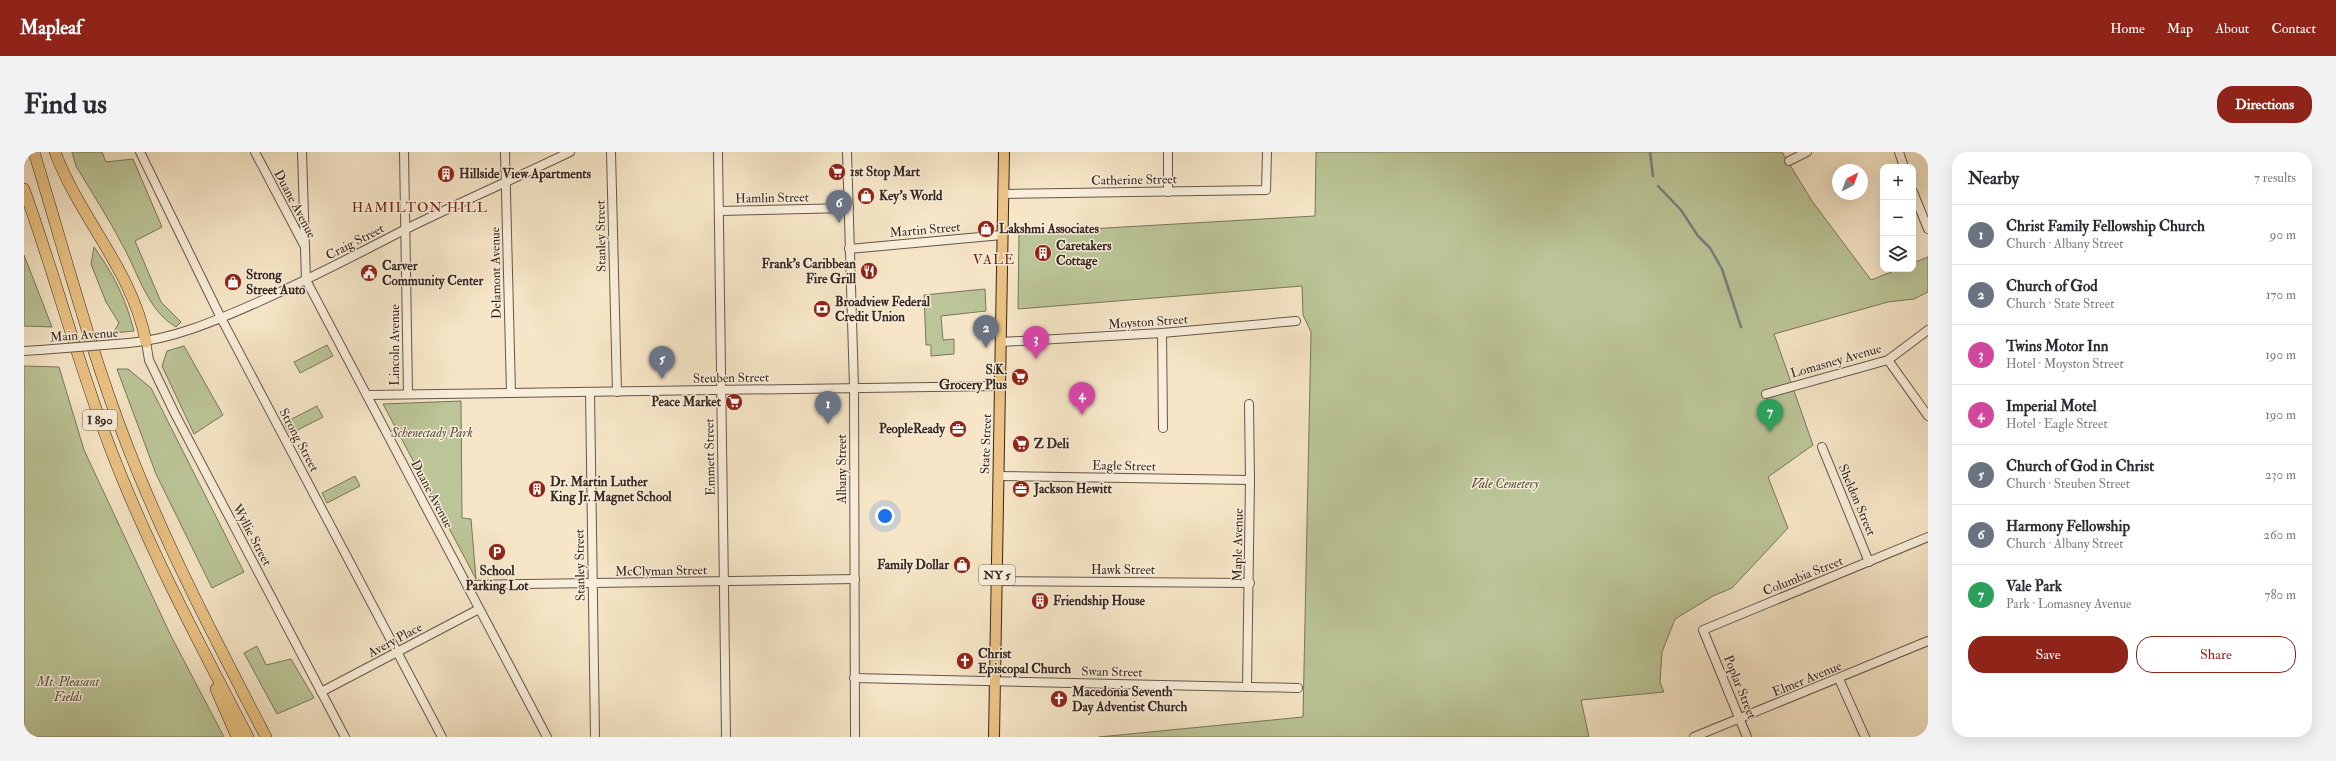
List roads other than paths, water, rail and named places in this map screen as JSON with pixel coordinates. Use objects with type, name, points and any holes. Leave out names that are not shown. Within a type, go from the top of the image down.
[{"type":"highway","name":"I 890","points":[[34,152],[99,365],[142,483],[175,560],[266,737]]},
{"type":"highway","points":[[42,152],[55,218]]},
{"type":"highway","points":[[55,152],[86,215],[127,283],[138,308],[146,342]]},
{"type":"highway","name":"I 890","points":[[24,189],[111,450],[161,567],[198,642],[248,737]]},
{"type":"highway","points":[[198,642],[237,737]]},
{"type":"main road","name":"State Street","points":[[994,737],[1004,152]]},
{"type":"street","name":"Strong Street","points":[[140,152],[221,318],[442,737]]},
{"type":"street","name":"Duane Avenue","points":[[255,152],[305,248],[306,280],[547,737]]},
{"type":"street","points":[[302,152],[305,248]]},
{"type":"street","name":"Lincoln Avenue","points":[[404,152],[408,394]]},
{"type":"street","name":"Delamont Avenue","points":[[505,152],[511,393]]},
{"type":"street","name":"Craig Street","points":[[146,342],[183,333],[221,318],[306,280],[406,229],[570,152]]},
{"type":"street","name":"Stanley Street","points":[[611,152],[617,392]]},
{"type":"street","name":"Emmett Street","points":[[718,152],[726,737]]},
{"type":"street","name":"Albany Street","points":[[847,152],[854,387],[855,737]]},
{"type":"street","points":[[1168,152],[1168,192]]},
{"type":"street","name":"Catherine Street","points":[[1003,194],[1266,190],[1267,152]]},
{"type":"street","points":[[1789,162],[1807,152]]},
{"type":"street","points":[[1899,152],[1903,164]]},
{"type":"street","points":[[1916,198],[1925,216],[1928,229]]},
{"type":"street","name":"Hamlin Street","points":[[719,211],[849,208]]},
{"type":"street","name":"Martin Street","points":[[850,249],[1002,235]]},
{"type":"street","name":"Moyston Street","points":[[1001,342],[1162,333],[1296,322]]},
{"type":"street","name":"Lomasney Avenue","points":[[1766,394],[1888,360],[1928,330]]},
{"type":"street","points":[[1162,333],[1163,428]]},
{"type":"street","name":"Main Avenue","points":[[24,351],[146,342]]},
{"type":"street","name":"Wyllie Street","points":[[146,342],[150,360],[174,412],[345,737]]},
{"type":"street","points":[[1888,360],[1928,416]]},
{"type":"street","name":"Steuben Street","points":[[366,395],[1000,386]]},
{"type":"street","name":"Stanley Street","points":[[590,392],[595,737]]},
{"type":"street","name":"Maple Avenue","points":[[1247,687],[1250,583],[1249,404]]},
{"type":"street","name":"Sheldon Street","points":[[1822,447],[1869,562]]},
{"type":"street","name":"Eagle Street","points":[[998,476],[1250,480]]},
{"type":"street","name":"Columbia Street","points":[[1710,647],[1703,630],[1928,537]]},
{"type":"street","name":"McClyman Street","points":[[467,585],[855,579]]},
{"type":"street","name":"Hawk Street","points":[[997,581],[1250,583]]},
{"type":"street","name":"Avery Place","points":[[321,692],[479,609]]},
{"type":"street","name":"Elmer Avenue","points":[[1694,737],[1839,679],[1928,641]]},
{"type":"street","name":"Poplar Street","points":[[1710,647],[1747,737]]},
{"type":"street","name":"Swan Street","points":[[854,678],[1298,688]]},
{"type":"street","points":[[1839,679],[1865,737]]},
{"type":"waterway","points":[[1650,152],[1653,176]]},
{"type":"waterway","points":[[1658,186],[1681,210],[1698,236],[1710,248],[1722,269],[1741,327]]},
{"type":"place","name":"1st Stop Mart","points":[[837,172]]},
{"type":"place","name":"Hillside View Apartments","points":[[446,174]]},
{"type":"place","name":"Key's World","points":[[866,196]]},
{"type":"place","name":"Harmony Fellowship","points":[[839,223]]},
{"type":"place","name":"Lakshmi Associates","points":[[986,229]]},
{"type":"place","name":"Caretakers Cottage","points":[[1043,253]]},
{"type":"place","name":"Frank's Caribbean Fire Grill","points":[[869,271]]},
{"type":"place","name":"Carver Community Center","points":[[369,273]]},
{"type":"place","name":"Strong Street Auto","points":[[233,282]]},
{"type":"place","name":"Broadview Federal Credit Union","points":[[822,309]]},
{"type":"place","name":"Church of God","points":[[986,348]]},
{"type":"place","name":"Twins Motor Inn","points":[[1036,359]]},
{"type":"place","name":"S.K. Grocery Plus","points":[[1020,377]]},
{"type":"place","name":"Church of God in Christ","points":[[662,379]]},
{"type":"place","name":"Peace Market","points":[[734,402]]},
{"type":"place","name":"Imperial Motel","points":[[1082,415]]},
{"type":"place","name":"Christ Family Fellowship Church","points":[[828,424]]},
{"type":"place","name":"PeopleReady","points":[[958,429]]},
{"type":"place","name":"Vale Park","points":[[1770,432]]},
{"type":"place","name":"Z Deli","points":[[1021,444]]},
{"type":"place","name":"Dr. Martin Luther King Jr. Magnet School","points":[[537,489]]},
{"type":"place","name":"Jackson Hewitt","points":[[1021,489]]},
{"type":"place","name":"School Parking Lot","points":[[497,552]]},
{"type":"place","name":"Family Dollar","points":[[962,565]]},
{"type":"place","name":"Friendship House","points":[[1040,601]]},
{"type":"place","name":"Christ Episcopal Church","points":[[965,661]]},
{"type":"place","name":"Macedonia Seventh Day Adventist Church","points":[[1059,699]]},
{"type":"district","name":"HAMILTON HILL","points":[[420,207]]},
{"type":"district","name":"VALE","points":[[994,259]]},
{"type":"park label","name":"Schenectady Park","points":[[432,433]]},
{"type":"park label","name":"Vale Cemetery","points":[[1505,484]]},
{"type":"park label","name":"Mt. Pleasant Fields","points":[[68,690]]}]
